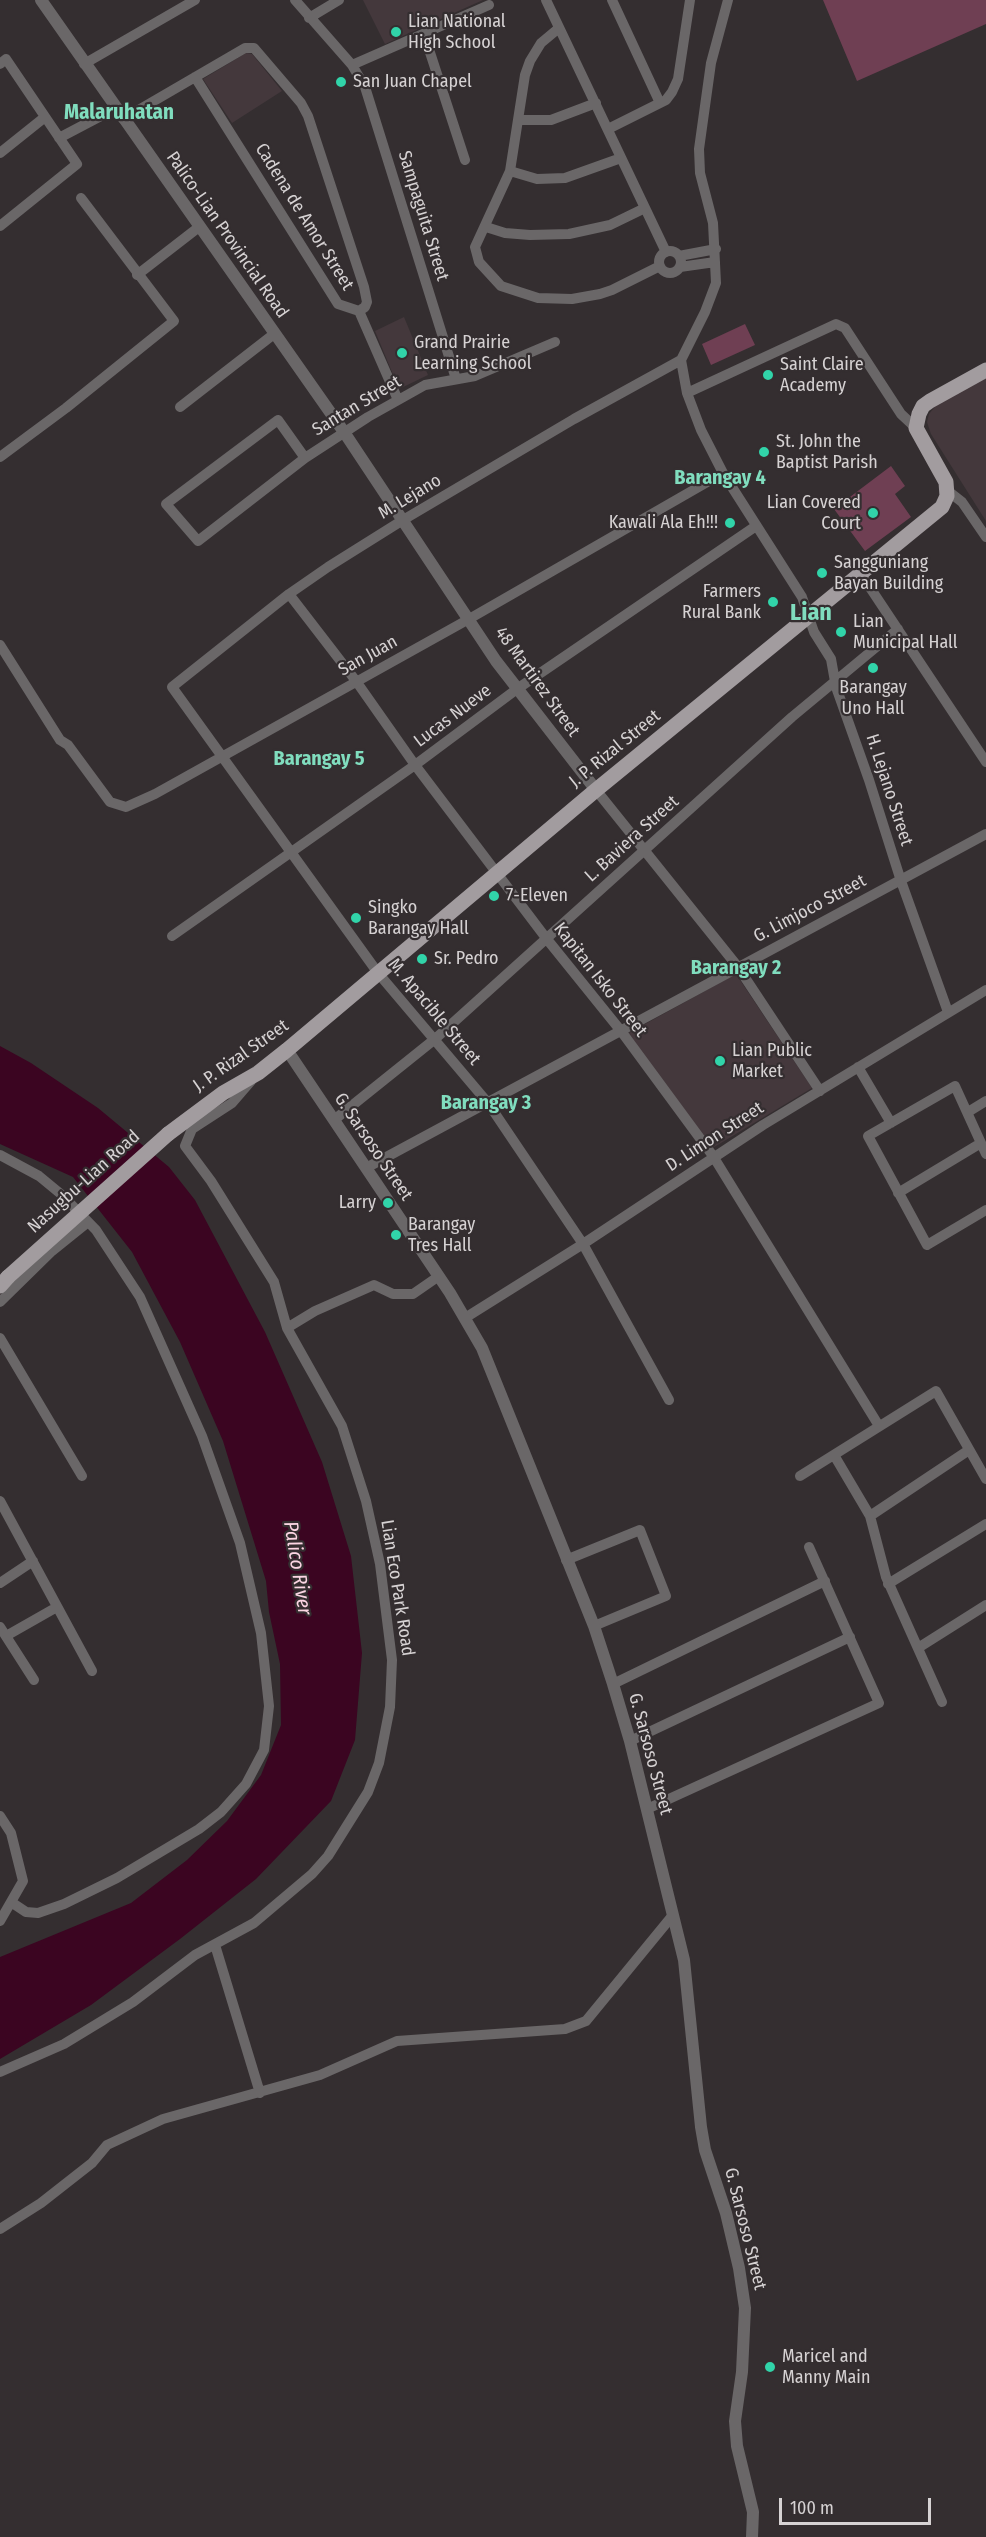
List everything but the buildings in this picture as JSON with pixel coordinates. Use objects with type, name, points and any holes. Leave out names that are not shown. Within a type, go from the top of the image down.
[{"type":"main road","points":[[948,491],[946,482],[916,428],[919,414],[923,406],[986,370]]},
{"type":"main road","name":"J. P. Rizal Street","points":[[168,1134],[287,1050],[596,790],[942,507],[948,491]]},
{"type":"main road","name":"Nasugbu-Lian Road","points":[[4,1282],[168,1134]]},
{"type":"street","name":"Palico-Lian Provincial Road","points":[[41,0],[344,432]]},
{"type":"street","points":[[84,64],[195,0]]},
{"type":"street","name":"Sampaguita Street","points":[[296,0],[309,18],[352,65],[365,87],[456,379]]},
{"type":"street","points":[[309,18],[339,0]]},
{"type":"street","points":[[546,0],[666,252]]},
{"type":"street","points":[[612,0],[660,103]]},
{"type":"street","points":[[608,129],[660,103],[672,92],[678,79],[690,0]]},
{"type":"street","points":[[681,360],[713,294],[716,249],[714,223],[700,173],[699,149],[709,71],[728,0]]},
{"type":"street","points":[[352,65],[489,4]]},
{"type":"street","points":[[559,28],[541,43],[525,75],[510,171],[475,247],[479,262],[501,286],[538,298],[572,299],[612,290],[660,266]]},
{"type":"street","points":[[424,34],[465,160]]},
{"type":"street","points":[[59,138],[195,77],[245,48],[254,48],[301,103],[308,116],[364,287],[367,302],[365,307],[359,311]]},
{"type":"street","points":[[0,226],[77,164],[3,62]]},
{"type":"street","name":"Cadena de Amor Street","points":[[195,77],[338,304],[359,311],[398,400]]},
{"type":"street","points":[[519,120],[551,120],[596,104]]},
{"type":"street","points":[[0,153],[45,117]]},
{"type":"street","points":[[510,171],[525,177],[556,179],[586,172],[621,158]]},
{"type":"street","points":[[0,457],[66,408],[174,321],[81,198]]},
{"type":"street","points":[[486,227],[505,233],[530,236],[569,234],[609,225],[645,208]]},
{"type":"street","points":[[137,275],[199,227]]},
{"type":"street","points":[[679,261],[716,249]]},
{"type":"street","points":[[666,252],[673,252],[679,261],[675,272],[668,273],[660,266],[660,258],[666,252]]},
{"type":"street","points":[[679,261],[715,262]]},
{"type":"street","points":[[687,393],[836,324],[845,328],[901,414],[916,428]]},
{"type":"street","points":[[180,406],[274,334]]},
{"type":"street","name":"Santan Street","points":[[305,458],[278,420],[166,504],[198,541],[305,458],[398,400],[425,385],[475,376],[555,342]]},
{"type":"street","name":"H. Lejano Street","points":[[681,360],[687,393],[701,430],[723,473],[801,597],[808,618],[831,659],[836,687],[948,1012]]},
{"type":"street","name":"M. Lejano","points":[[171,687],[289,594],[403,519],[574,419],[681,360]]},
{"type":"street","name":"48 Martirez Street","points":[[344,432],[517,689],[738,967],[820,1091]]},
{"type":"street","name":"San Juan","points":[[0,645],[50,727],[81,760],[110,802],[126,807],[155,794],[469,619],[723,473]]},
{"type":"street","points":[[948,491],[962,502],[986,537]]},
{"type":"street","name":"Lucas Nueve","points":[[172,936],[415,765],[517,689],[756,526]]},
{"type":"street","points":[[861,574],[986,762]]},
{"type":"street","name":"Kapitan Isko Street","points":[[289,594],[356,681],[415,765],[496,873],[621,1031],[713,1156],[879,1426]]},
{"type":"street","name":"L. Baviera Street","points":[[334,1120],[435,1039],[836,679],[898,629]]},
{"type":"street","name":"M. Apacible Street","points":[[171,687],[378,973],[488,1103],[583,1244],[669,1400]]},
{"type":"street","name":"G. Limjoco Street","points":[[366,1168],[986,834]]},
{"type":"street","name":"D. Limon Street","points":[[465,1318],[583,1244],[713,1156],[986,990]]},
{"type":"street","name":"G. Sarsoso Street","points":[[287,1050],[439,1276],[487,1356],[594,1626],[613,1684],[630,1741],[684,1960],[705,2150],[729,2224],[739,2268],[745,2308],[742,2372],[735,2421],[739,2457],[753,2512],[752,2537]]},
{"type":"street","points":[[858,1067],[891,1123]]},
{"type":"street","name":"Lian Eco Park Road","points":[[0,2072],[64,2044],[133,2002],[195,1955],[254,1923],[312,1874],[328,1856],[368,1792],[379,1763],[390,1707],[392,1660],[380,1564],[366,1501],[342,1426],[287,1328],[274,1282],[211,1181],[185,1146],[192,1129],[232,1103],[258,1072]]},
{"type":"street","points":[[986,1154],[955,1086],[868,1136],[927,1245],[986,1210]]},
{"type":"street","points":[[968,1112],[986,1101]]},
{"type":"street","points":[[898,1193],[981,1143]]},
{"type":"street","points":[[0,1155],[39,1176],[88,1222],[140,1297],[202,1436],[240,1543],[261,1633],[269,1706],[264,1750],[246,1784],[221,1812],[199,1829],[117,1878],[64,1904],[38,1912],[26,1912],[11,1902]]},
{"type":"street","points":[[0,1302],[52,1251],[88,1222]]},
{"type":"street","points":[[287,1328],[315,1311],[374,1285],[393,1294],[413,1294],[439,1276]]},
{"type":"street","points":[[0,1338],[82,1476]]},
{"type":"street","points":[[800,1476],[936,1391],[986,1479]]},
{"type":"street","points":[[870,1516],[969,1450]]},
{"type":"street","points":[[834,1455],[870,1516],[888,1584],[942,1702]]},
{"type":"street","points":[[0,1501],[92,1671]]},
{"type":"street","points":[[888,1584],[986,1524]]},
{"type":"street","points":[[566,1560],[640,1530],[666,1596],[594,1626]]},
{"type":"street","points":[[647,1809],[879,1703],[809,1547]]},
{"type":"street","points":[[0,1583],[33,1561]]},
{"type":"street","points":[[613,1684],[825,1581]]},
{"type":"street","points":[[918,1648],[986,1605]]},
{"type":"street","points":[[34,1680],[3,1631],[57,1607]]},
{"type":"street","points":[[630,1741],[850,1637]]},
{"type":"street","points":[[0,1816],[10,1833],[22,1881],[0,1921]]},
{"type":"street","points":[[0,2229],[41,2203],[92,2163],[107,2145],[163,2119],[320,2075],[397,2041],[565,2029],[586,2021],[673,1915]]},
{"type":"street","points":[[215,1945],[260,2093]]},
{"type":"shaded area","name":"Lian National High School","points":[[363,0],[483,0],[385,44]]},
{"type":"shaded area","points":[[823,0],[986,0],[986,24],[857,81]]},
{"type":"shaded area","points":[[246,53],[252,54],[282,91],[232,123],[203,79]]},
{"type":"shaded area","name":"Grand Prairie Learning School","points":[[404,317],[428,375],[399,389],[375,331]]},
{"type":"shaded area","points":[[745,324],[755,345],[711,365],[702,344]]},
{"type":"shaded area","points":[[986,378],[986,521],[931,434],[927,422],[929,414],[938,403]]},
{"type":"shaded area","name":"Lian Covered Court","points":[[891,466],[905,486],[895,494],[911,517],[865,551],[834,509]]},
{"type":"shaded area","name":"Lian Public Market","points":[[736,974],[812,1088],[711,1149],[627,1034]]},
{"type":"water","name":"Palico River","points":[[0,1046],[31,1063],[98,1108],[169,1167],[195,1200],[265,1332],[322,1462],[351,1556],[362,1653],[355,1740],[331,1801],[256,1879],[180,1939],[91,2005],[0,2059],[0,1957],[131,1903],[187,1860],[227,1821],[261,1775],[281,1725],[280,1664],[269,1612],[266,1581],[223,1441],[180,1342],[132,1252],[73,1177],[0,1144]]},
{"type":"place","name":"Lian National High School","points":[[396,32]]},
{"type":"place","name":"San Juan Chapel","points":[[341,82]]},
{"type":"place","name":"Grand Prairie Learning School","points":[[402,353]]},
{"type":"place","name":"Saint Claire Academy","points":[[768,375]]},
{"type":"place","name":"St. John the Baptist Parish","points":[[764,452]]},
{"type":"place","name":"Lian Covered Court","points":[[873,513]]},
{"type":"place","name":"Kawali Ala Eh!!!","points":[[730,523]]},
{"type":"place","name":"Sangguniang Bayan Building","points":[[822,573]]},
{"type":"place","name":"Farmers Rural Bank","points":[[773,602]]},
{"type":"place","name":"Lian Municipal Hall","points":[[841,632]]},
{"type":"place","name":"Barangay Uno Hall","points":[[873,668]]},
{"type":"place","name":"7-Eleven","points":[[494,896]]},
{"type":"place","name":"Singko Barangay Hall","points":[[356,918]]},
{"type":"place","name":"Sr. Pedro","points":[[422,959]]},
{"type":"place","name":"Lian Public Market","points":[[720,1061]]},
{"type":"place","name":"Larry","points":[[388,1203]]},
{"type":"place","name":"Barangay Tres Hall","points":[[396,1235]]},
{"type":"place","name":"Maricel and Manny Main","points":[[770,2367]]},
{"type":"district","name":"Malaruhatan","points":[[119,113]]},
{"type":"district","name":"Barangay 4","points":[[720,478]]},
{"type":"district","name":"Lian","points":[[811,613]]},
{"type":"district","name":"Barangay 5","points":[[319,759]]},
{"type":"district","name":"Barangay 2","points":[[736,968]]},
{"type":"district","name":"Barangay 3","points":[[486,1103]]}]
